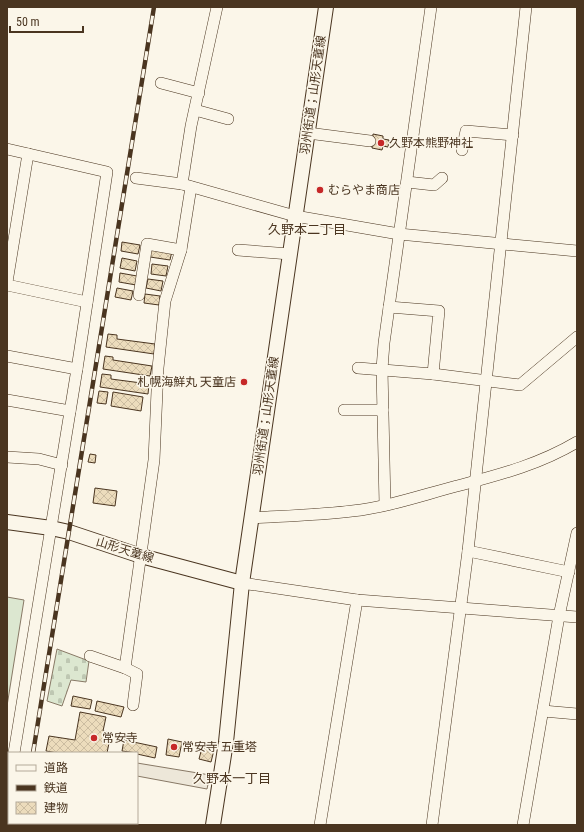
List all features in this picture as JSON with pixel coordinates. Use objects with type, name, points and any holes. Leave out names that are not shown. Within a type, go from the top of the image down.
[{"type":"main road","name":"羽州街道；山形天童線","points":[[213,825],[226,742],[242,583],[326,7]]},
{"type":"main road","name":"山形天童線","points":[[7,522],[69,532],[141,556],[242,583]]},
{"type":"street","points":[[125,668],[154,460],[158,368],[165,302],[181,250],[187,186],[195,126],[195,110],[217,7]]},
{"type":"street","points":[[385,505],[382,369],[389,307],[431,7]]},
{"type":"street","points":[[432,825],[468,551],[526,7]]},
{"type":"street","points":[[161,83],[199,93]]},
{"type":"street","points":[[195,110],[228,119]]},
{"type":"street","points":[[462,150],[466,131],[513,135]]},
{"type":"street","points":[[308,133],[370,141]]},
{"type":"street","points":[[7,149],[108,172],[62,465],[14,752]]},
{"type":"street","points":[[28,154],[12,213],[7,280],[87,302]]},
{"type":"street","points":[[136,178],[187,186],[295,216],[399,234],[577,251]]},
{"type":"street","points":[[406,182],[434,185],[442,178]]},
{"type":"street","points":[[139,295],[147,244],[181,250]]},
{"type":"street","points":[[238,250],[290,254]]},
{"type":"street","points":[[389,307],[440,311],[433,374]]},
{"type":"street","points":[[358,368],[433,374],[520,385],[577,337]]},
{"type":"street","points":[[7,356],[77,369]]},
{"type":"street","points":[[7,400],[70,411]]},
{"type":"street","points":[[344,410],[383,410]]},
{"type":"street","points":[[252,518],[318,515],[353,511],[385,505],[518,470],[540,461],[577,442]]},
{"type":"street","points":[[7,457],[39,459],[62,465]]},
{"type":"street","points":[[523,825],[559,616],[577,534]]},
{"type":"street","points":[[468,551],[569,572]]},
{"type":"street","points":[[242,583],[357,600],[577,618]]},
{"type":"street","points":[[320,825],[357,600]]},
{"type":"street","points":[[90,656],[125,668],[137,674],[133,705]]},
{"type":"street","points":[[542,711],[577,714]]},
{"type":"green space","points":[[7,597],[24,600],[7,706]]},
{"type":"green space","points":[[57,649],[89,661],[86,682],[71,680],[62,706],[47,701]]},
{"type":"green space","points":[[31,824],[87,824],[87,825]]},
{"type":"shaded area","points":[[138,763],[210,775],[207,789],[138,776]]},
{"type":"building","points":[[373,134],[383,136],[383,139],[389,140],[388,147],[383,146],[382,150],[372,148]]},
{"type":"building","points":[[122,242],[140,245],[138,254],[121,251]]},
{"type":"building","points":[[151,248],[172,251],[170,260],[150,257]]},
{"type":"building","points":[[122,258],[137,261],[135,271],[120,268]]},
{"type":"building","points":[[152,264],[168,266],[166,276],[151,274]]},
{"type":"building","points":[[120,273],[137,276],[136,285],[119,282]]},
{"type":"building","points":[[148,279],[163,281],[161,291],[146,288]]},
{"type":"building","points":[[117,288],[133,291],[131,300],[115,297]]},
{"type":"building","points":[[145,294],[160,296],[159,305],[144,303]]},
{"type":"building","points":[[108,334],[117,335],[117,339],[155,344],[154,354],[106,347]]},
{"type":"building","points":[[105,356],[113,357],[113,360],[152,366],[150,376],[103,369]]},
{"type":"building","points":[[102,374],[111,375],[111,379],[149,384],[148,394],[100,387]]},
{"type":"building","points":[[99,391],[108,392],[106,404],[97,403]]},
{"type":"building","points":[[113,392],[143,397],[141,411],[111,406]]},
{"type":"building","points":[[90,454],[96,455],[95,463],[88,462]]},
{"type":"building","points":[[95,488],[117,491],[115,506],[93,503]]},
{"type":"building","points":[[73,696],[92,700],[90,709],[71,706]]},
{"type":"building","points":[[97,701],[124,707],[121,717],[95,711]]},
{"type":"building","points":[[80,712],[106,717],[103,731],[111,733],[107,752],[46,751],[49,736],[75,740]]},
{"type":"building","points":[[168,739],[182,742],[179,757],[166,755]]},
{"type":"building","points":[[124,740],[157,747],[155,758],[138,754],[138,752],[122,751]]},
{"type":"building","points":[[203,744],[215,746],[211,762],[199,759]]},
{"type":"railway","points":[[33,752],[154,7]]},
{"type":"place","name":"久野本熊野神社","points":[[381,143]]},
{"type":"place","name":"むらやま商店","points":[[320,190]]},
{"type":"place","name":"札幌海鮮丸 天童店","points":[[244,382]]},
{"type":"place","name":"常安寺","points":[[94,738]]},
{"type":"place","name":"常安寺 五重塔","points":[[174,747]]},
{"type":"district","name":"久野本二丁目","points":[[307,229]]},
{"type":"district","name":"久野本一丁目","points":[[232,778]]}]
